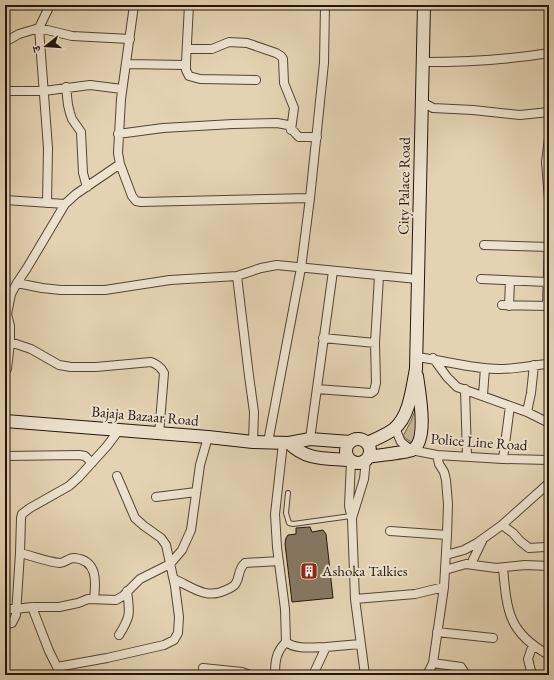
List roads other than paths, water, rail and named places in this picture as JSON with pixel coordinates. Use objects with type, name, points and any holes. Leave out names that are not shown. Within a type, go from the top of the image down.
[{"type":"street","points":[[46,203],[48,148],[40,28],[50,5]]},
{"type":"street","points":[[134,5],[122,89],[118,134],[120,164],[132,196],[136,201],[310,198]]},
{"type":"street","points":[[189,5],[186,50],[186,70],[189,76],[195,78],[256,80]]},
{"type":"street","points":[[268,442],[301,268],[324,63],[325,5]]},
{"type":"street","name":"City Palace Road","points":[[411,450],[417,446],[420,441],[422,412],[416,363],[417,280],[424,62],[424,5]]},
{"type":"street","points":[[5,42],[19,34],[40,28],[76,37],[130,39]]},
{"type":"street","points":[[186,50],[212,49],[229,42],[247,43],[280,56],[283,59],[284,83],[294,108],[291,130]]},
{"type":"street","points":[[424,62],[496,60],[549,53]]},
{"type":"street","points":[[126,64],[186,65]]},
{"type":"street","points":[[5,91],[44,91],[90,84],[122,89]]},
{"type":"street","points":[[66,87],[70,113],[72,119],[81,132],[83,173],[87,187]]},
{"type":"street","points":[[422,102],[433,108],[474,110],[520,115],[549,112]]},
{"type":"street","points":[[118,134],[163,128],[253,123],[288,125],[291,130],[299,136],[316,137]]},
{"type":"street","points":[[549,138],[547,162],[549,199]]},
{"type":"street","points":[[7,369],[10,326],[6,315],[16,284],[32,262],[69,199],[120,164]]},
{"type":"street","points":[[5,200],[65,204]]},
{"type":"street","points":[[510,281],[505,305],[548,306],[547,282],[549,238]]},
{"type":"street","points":[[484,245],[549,247]]},
{"type":"street","points":[[5,288],[16,284],[61,290],[96,291],[170,280],[237,276],[270,265],[417,280]]},
{"type":"street","points":[[310,439],[333,271]]},
{"type":"street","points":[[237,276],[254,412],[253,442]]},
{"type":"street","points":[[317,389],[371,393],[374,391],[376,383],[375,342],[379,276]]},
{"type":"street","points":[[481,280],[547,282]]},
{"type":"street","points":[[323,338],[375,342]]},
{"type":"street","points":[[10,342],[31,349],[59,365],[65,366],[96,367],[151,362],[157,364],[162,368],[164,373],[158,434]]},
{"type":"street","points":[[416,363],[433,358],[466,366],[499,369],[525,368],[534,365],[549,364]]},
{"type":"street","points":[[433,358],[457,386],[527,412],[549,423]]},
{"type":"street","name":"City Palace Road","points":[[395,428],[401,422],[404,415],[416,363]]},
{"type":"street","points":[[527,412],[531,394],[534,365]]},
{"type":"street","points":[[483,396],[485,368]]},
{"type":"street","points":[[465,390],[467,456]]},
{"type":"street","points":[[503,459],[510,406]]},
{"type":"street","name":"Bajaja Bazaar Road","points":[[5,421],[253,442],[286,443]]},
{"type":"street","points":[[286,443],[310,439],[350,442],[358,440],[367,443],[395,428]]},
{"type":"street","name":"Police Line Road","points":[[395,428],[401,442],[411,450],[437,455],[549,460]]},
{"type":"street","points":[[5,625],[12,623],[16,616],[22,514],[40,501],[69,486],[92,463],[119,430]]},
{"type":"street","points":[[5,609],[59,607],[88,599],[116,600],[140,579],[170,564],[177,558],[182,550],[191,530],[201,460],[208,437]]},
{"type":"street","points":[[350,442],[346,449],[346,453],[350,460],[349,506],[352,518],[355,599],[365,675]]},
{"type":"street","points":[[286,443],[305,455],[350,460],[357,464],[367,459],[411,450]]},
{"type":"street","points":[[275,675],[276,656],[286,642],[285,609],[275,514],[286,443]]},
{"type":"street","points":[[352,518],[364,479],[367,459],[370,452],[367,443]]},
{"type":"street","points":[[5,456],[79,455],[84,456],[92,463]]},
{"type":"street","points":[[427,675],[433,662],[444,587],[447,535],[448,498],[446,480],[437,455]]},
{"type":"street","points":[[57,667],[107,658],[164,645],[174,640],[179,629],[174,579],[166,545],[161,538],[135,518],[117,476]]},
{"type":"street","points":[[446,555],[468,548],[484,538],[502,525],[549,483]]},
{"type":"street","points":[[156,497],[196,492]]},
{"type":"street","points":[[502,525],[529,548],[545,547]]},
{"type":"street","points":[[390,530],[447,535]]},
{"type":"street","points":[[471,564],[484,538]]},
{"type":"street","points":[[20,553],[55,562],[63,563],[73,558],[87,563],[93,570],[96,581],[94,599]]},
{"type":"street","points":[[174,579],[204,594],[216,594],[234,586],[237,582],[240,568],[245,564],[279,561]]},
{"type":"street","points":[[445,570],[462,564],[471,564],[491,568],[525,565],[549,566]]},
{"type":"street","points":[[503,568],[506,593],[511,618],[515,628],[535,647],[549,655]]},
{"type":"street","points":[[355,599],[416,594],[444,587]]},
{"type":"street","points":[[120,635],[128,620],[130,607],[127,591]]},
{"type":"street","points":[[32,607],[49,651],[61,675]]},
{"type":"street","points":[[437,632],[493,638]]},
{"type":"street","points":[[286,642],[296,647],[360,644]]},
{"type":"street","points":[[314,675],[326,646]]},
{"type":"street","points":[[532,675],[528,659],[531,650],[535,647]]},
{"type":"street","points":[[433,662],[461,667],[466,675]]},
{"type":"street","points":[[203,668],[242,672],[250,675]]},
{"type":"lane","points":[[288,493],[286,513],[289,523],[293,524],[352,518]]},
{"type":"place","name":"Ashoka Talkies","points":[[309,571]]}]
